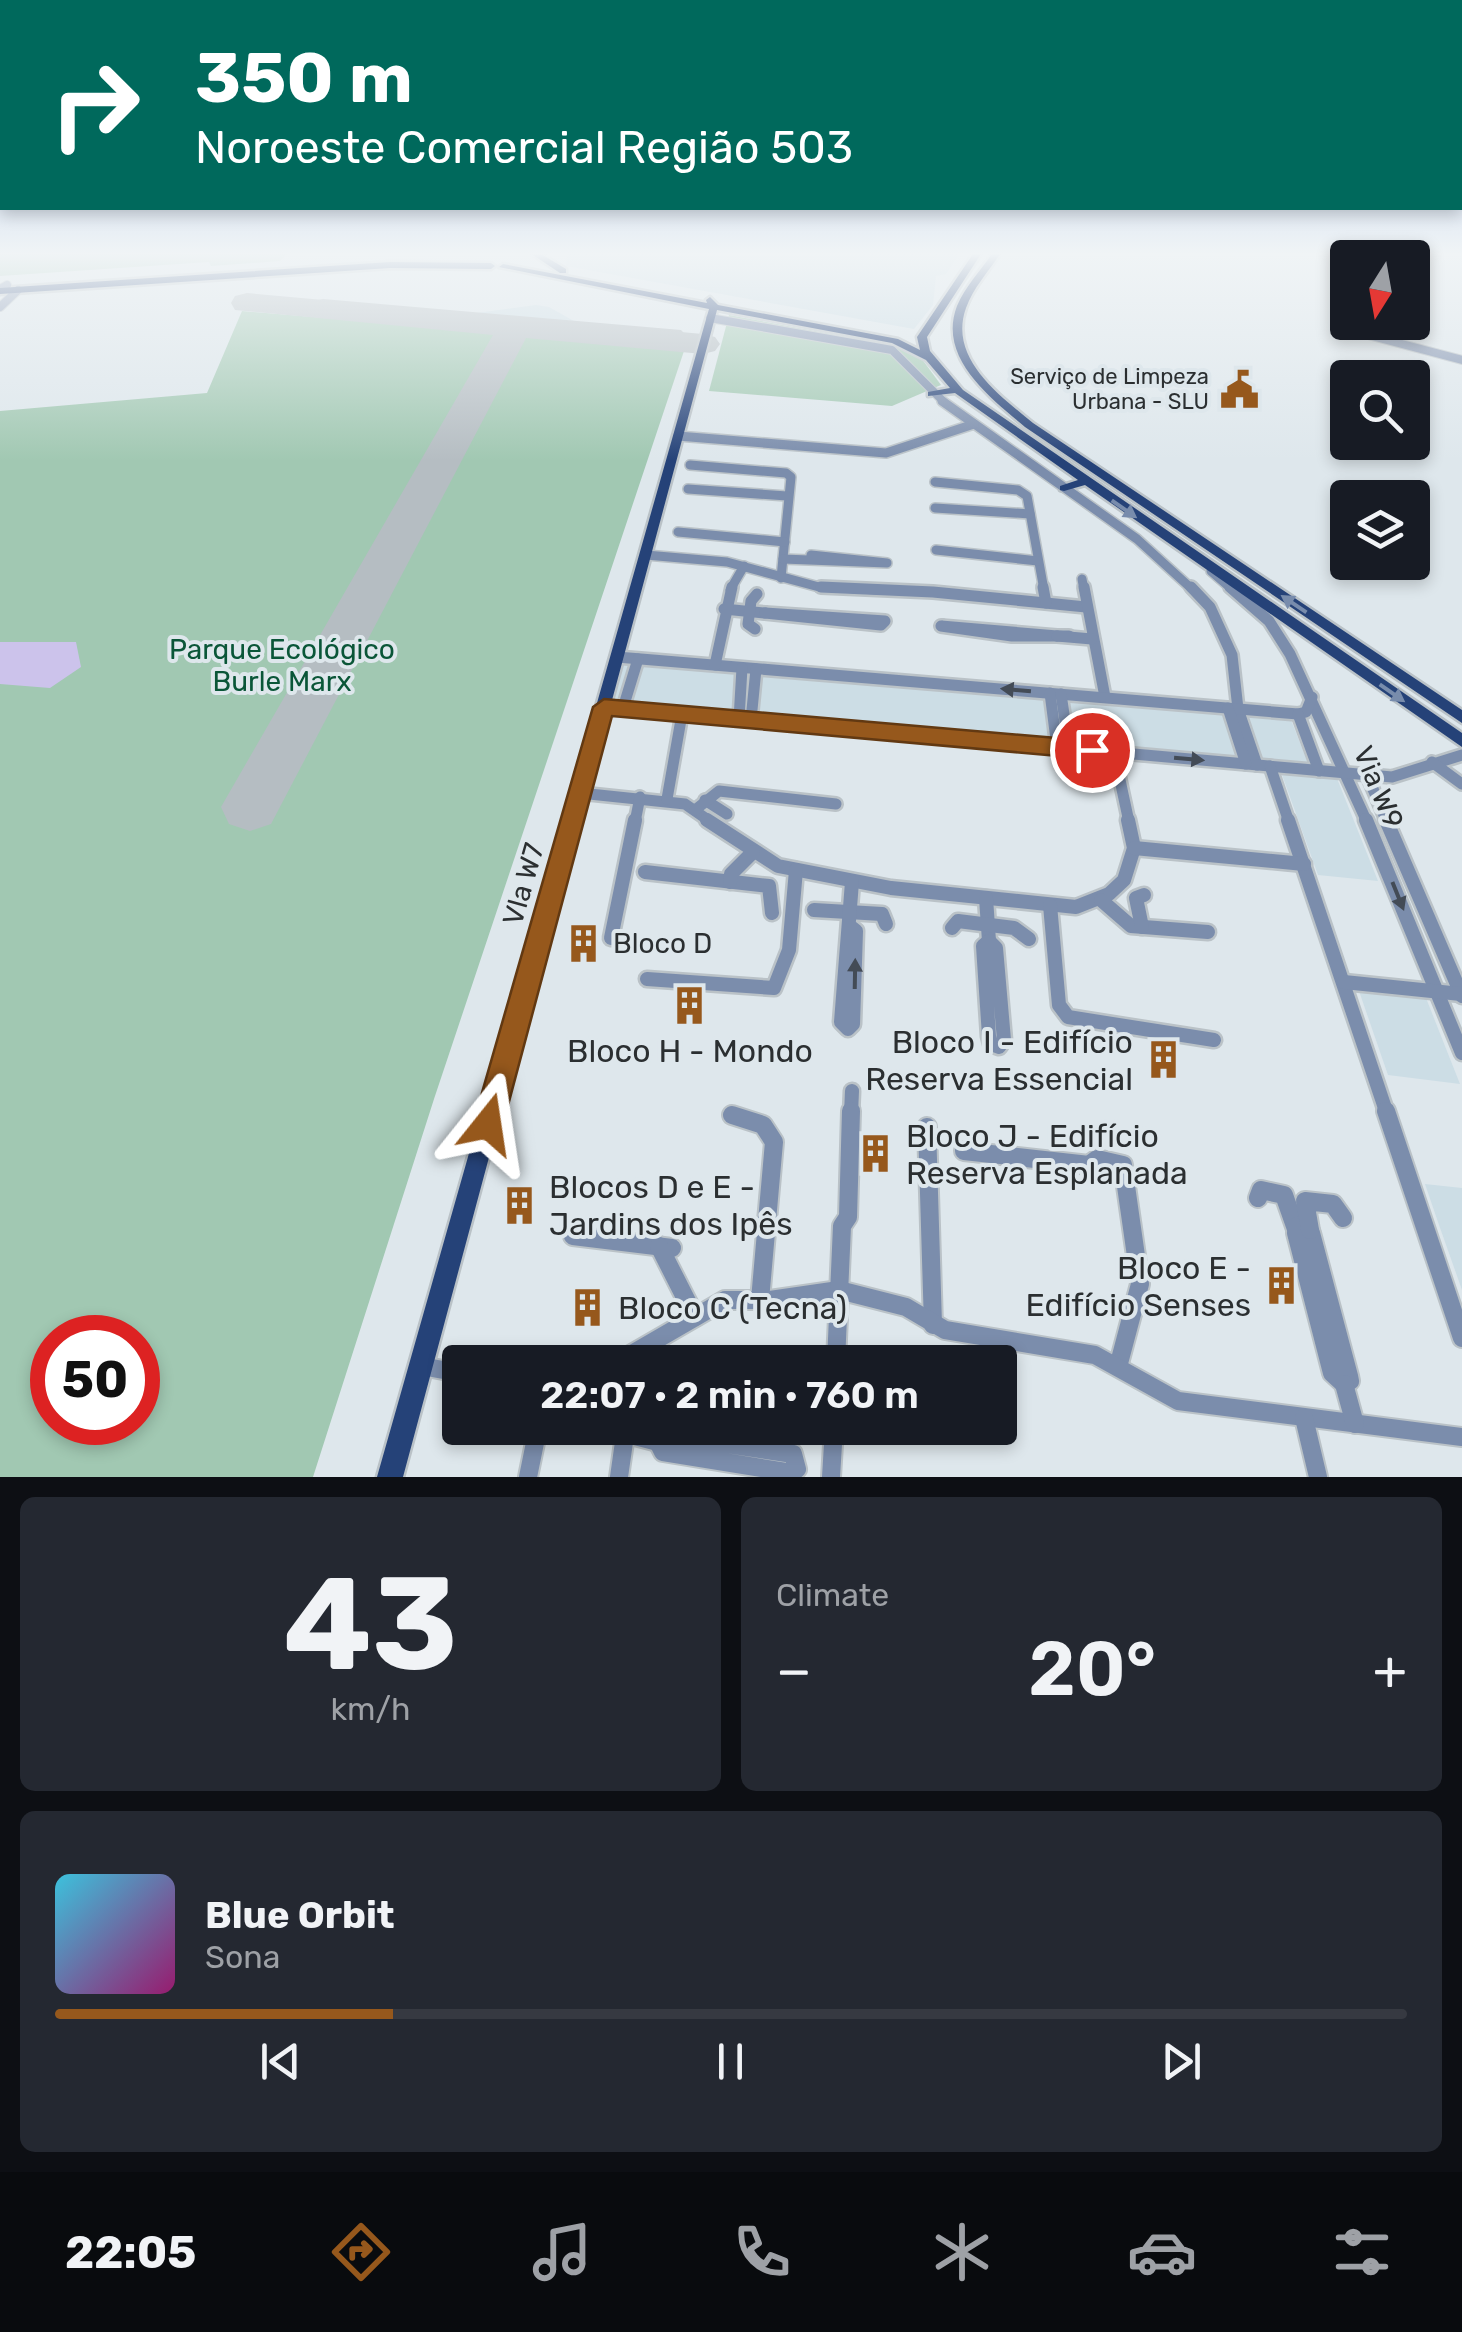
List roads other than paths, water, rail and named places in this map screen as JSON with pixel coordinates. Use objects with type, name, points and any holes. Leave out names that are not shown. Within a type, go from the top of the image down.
[{"type":"main road","name":"Vla W7","points":[[390,1477],[708,323]]},
{"type":"main road","points":[[786,328],[799,323]]},
{"type":"main road","points":[[804,323],[896,340],[916,348],[957,391],[1207,568],[1462,741]]},
{"type":"main road","points":[[812,323],[892,335],[924,330]]},
{"type":"main road","points":[[929,323],[922,344],[933,363]]},
{"type":"main road","points":[[957,324],[962,354],[991,391],[1059,445],[1462,717]]},
{"type":"main road","points":[[932,394],[957,391],[980,398],[991,391]]},
{"type":"main road","points":[[1041,450],[1042,444],[1059,445]]},
{"type":"main road","points":[[1064,488],[1084,481]]},
{"type":"main road","points":[[1322,645],[1345,647],[1345,638]]},
{"type":"main road","points":[[1353,666],[1349,658],[1352,654],[1373,657]]},
{"type":"street","points":[[767,323],[892,350],[910,364],[932,394],[1169,564],[1210,607],[1232,654],[1233,708],[1304,864],[1462,1338]]},
{"type":"street","points":[[1414,340],[1462,358]]},
{"type":"street","points":[[678,436],[886,453],[974,424]]},
{"type":"street","points":[[690,466],[790,476],[781,578]]},
{"type":"street","points":[[935,482],[1018,490],[1027,496],[1046,604]]},
{"type":"street","points":[[688,489],[787,496]]},
{"type":"street","points":[[935,508],[1030,514]]},
{"type":"street","points":[[678,532],[785,542]]},
{"type":"street","points":[[936,550],[1038,560]]},
{"type":"street","points":[[646,555],[744,566],[819,587],[1086,607]]},
{"type":"street","points":[[783,558],[874,565],[887,562],[811,555]]},
{"type":"street","points":[[715,665],[729,589],[744,566]]},
{"type":"street","name":"Via W9","points":[[1207,568],[1268,622],[1290,654],[1347,773],[1462,1053]]},
{"type":"street","points":[[1082,579],[1105,697]]},
{"type":"street","points":[[756,612],[751,601],[757,594]]},
{"type":"street","points":[[724,610],[756,612],[882,626],[885,621],[766,610],[756,612],[748,624],[755,629]]},
{"type":"street","points":[[1069,636],[1012,636],[940,626],[1042,632],[1092,639]]},
{"type":"street","points":[[618,657],[1298,714],[1306,712],[1312,697]]},
{"type":"street","points":[[622,708],[638,659]]},
{"type":"street","points":[[742,668],[745,720]]},
{"type":"street","points":[[745,720],[756,668]]},
{"type":"street","points":[[1056,694],[1063,748]]},
{"type":"street","points":[[604,707],[1367,775],[1404,776],[1444,755],[1462,755]]},
{"type":"street","points":[[667,799],[682,714]]},
{"type":"street","points":[[1298,714],[1319,770]]},
{"type":"street","points":[[700,805],[762,859],[796,870],[852,882],[1076,907],[1101,900],[1129,877],[1134,848],[1114,752]]},
{"type":"street","points":[[1432,762],[1462,784]]},
{"type":"street","name":"Via W9","points":[[1367,775],[1461,995]]},
{"type":"street","points":[[700,805],[719,791],[836,804]]},
{"type":"street","points":[[580,792],[667,799],[727,814]]},
{"type":"street","points":[[611,938],[640,797]]},
{"type":"street","points":[[1134,848],[1304,864]]},
{"type":"street","points":[[730,882],[752,852]]},
{"type":"street","points":[[647,979],[774,988],[783,980],[787,962],[796,870]]},
{"type":"street","points":[[645,872],[769,886],[772,913]]},
{"type":"street","points":[[851,919],[856,931],[853,1024],[848,1029],[841,1022],[852,882]]},
{"type":"street","points":[[1142,927],[1136,898],[1144,895]]},
{"type":"street","points":[[986,898],[989,933],[996,948],[1004,1040],[1000,1047],[991,1044],[989,1036],[984,946],[989,933]]},
{"type":"street","points":[[1101,900],[1127,924],[1208,932]]},
{"type":"street","points":[[1050,905],[1059,1005],[1068,1017],[1214,1040]]},
{"type":"street","points":[[814,910],[851,919],[884,915],[886,924]]},
{"type":"street","points":[[952,928],[958,921],[989,933],[1022,930],[1029,939]]},
{"type":"street","points":[[1418,943],[1442,949]]},
{"type":"street","points":[[1344,982],[1461,995]]},
{"type":"street","points":[[837,1345],[842,1226],[848,1218],[852,1090]]},
{"type":"street","points":[[732,1115],[760,1121],[770,1129],[774,1142],[760,1300]]},
{"type":"street","points":[[926,1127],[933,1325]]},
{"type":"street","points":[[964,1151],[1089,1165],[1099,1159],[1123,1165],[1140,1284],[1118,1367]]},
{"type":"street","points":[[1258,1198],[1260,1190],[1284,1195],[1303,1230],[1349,1376],[1344,1384],[1354,1424]]},
{"type":"street","points":[[1303,1230],[1304,1202],[1333,1204],[1343,1218]]},
{"type":"street","points":[[573,1236],[665,1247],[695,1317]]},
{"type":"street","points":[[647,1345],[725,1300],[760,1300],[839,1290],[906,1307],[945,1330],[1095,1354],[1178,1401],[1462,1437]]},
{"type":"street","points":[[420,1366],[442,1370]]},
{"type":"street","points":[[1304,1418],[1318,1477]]},
{"type":"street","points":[[666,1435],[793,1454],[797,1469],[792,1473],[662,1452],[658,1442],[666,1435]]},
{"type":"street","points":[[528,1477],[535,1445]]},
{"type":"street","points":[[619,1477],[624,1445]]},
{"type":"street","points":[[832,1477],[833,1445]]},
{"type":"place","name":"Serviço de Limpeza Urbana - SLU","points":[[1239,389]]},
{"type":"place","name":"Bloco D","points":[[583,943]]},
{"type":"place","name":"Bloco H - Mondo","points":[[690,1006]]},
{"type":"place","name":"Bloco I - Edifício Reserva Essencial","points":[[1163,1060]]},
{"type":"place","name":"Bloco J - Edifício Reserva Esplanada","points":[[876,1154]]},
{"type":"place","name":"Blocos D e E - Jardins dos Ipês","points":[[519,1205]]},
{"type":"place","name":"Bloco E - Edifício Senses","points":[[1281,1286]]},
{"type":"place","name":"Bloco C (Tecna)","points":[[588,1308]]},
{"type":"park label","name":"Parque Ecológico Burle Marx","points":[[282,665]]}]
